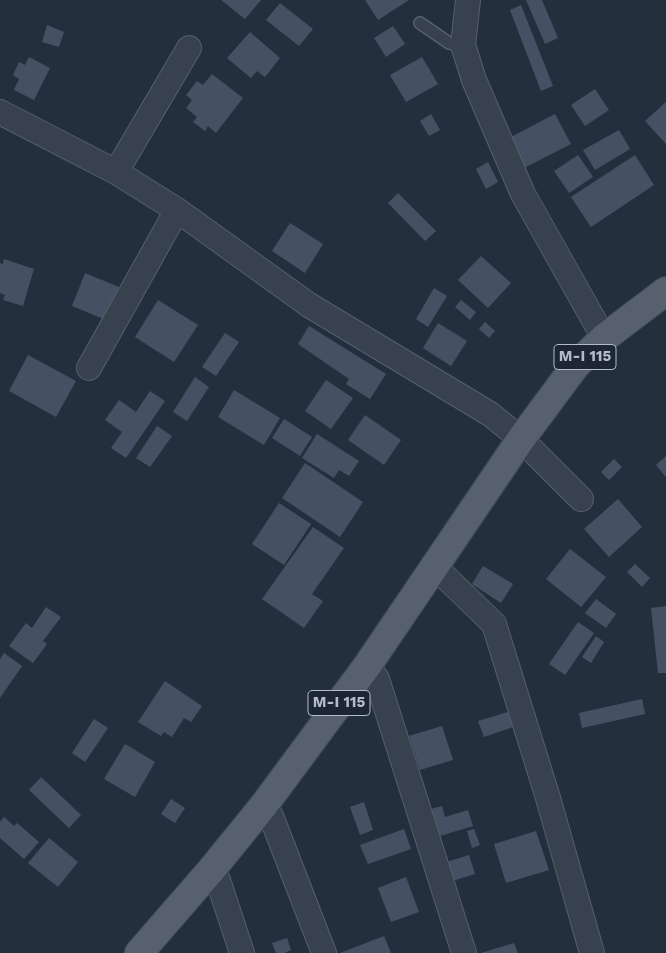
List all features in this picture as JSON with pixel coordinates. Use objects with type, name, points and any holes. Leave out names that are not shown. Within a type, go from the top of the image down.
[{"type":"main road","name":"M-I 115","points":[[138,953],[264,805],[367,666],[520,439],[576,365],[604,338],[666,291]]},
{"type":"street","points":[[468,0],[463,45],[474,80],[523,194],[604,338]]},
{"type":"street","points":[[116,172],[189,48]]},
{"type":"street","points":[[0,112],[116,172],[177,210],[309,306],[490,414],[520,439],[581,499]]},
{"type":"street","points":[[89,368],[177,210]]},
{"type":"street","points":[[434,566],[494,624],[548,798],[592,953]]},
{"type":"street","points":[[367,666],[377,679],[464,953]]},
{"type":"street","points":[[264,805],[271,816],[324,953]]},
{"type":"street","points":[[212,868],[218,880],[242,953]]},
{"type":"lane","points":[[420,23],[449,43],[463,45]]},
{"type":"building","points":[[221,0],[261,0],[245,19]]},
{"type":"building","points":[[365,0],[409,0],[378,20]]},
{"type":"building","points":[[526,0],[542,0],[558,38],[545,44]]},
{"type":"building","points":[[280,3],[313,29],[299,46],[266,20]]},
{"type":"building","points":[[521,5],[553,86],[541,91],[510,10]]},
{"type":"building","points":[[47,25],[64,32],[59,47],[42,42]]},
{"type":"building","points":[[393,26],[405,44],[386,57],[374,38]]},
{"type":"building","points":[[250,32],[280,58],[265,77],[257,71],[251,78],[227,58]]},
{"type":"building","points":[[29,57],[50,68],[34,100],[14,90],[19,79],[13,75],[19,62],[25,65]]},
{"type":"building","points":[[422,57],[438,84],[406,102],[390,75]]},
{"type":"building","points":[[212,74],[243,98],[216,133],[208,126],[205,131],[193,122],[197,117],[186,108],[192,100],[186,95],[197,81],[203,85]]},
{"type":"building","points":[[595,89],[609,110],[585,126],[571,105]]},
{"type":"building","points":[[666,102],[666,144],[645,121]]},
{"type":"building","points":[[431,114],[440,130],[429,136],[420,121]]},
{"type":"building","points":[[555,114],[571,144],[524,168],[509,138]]},
{"type":"building","points":[[619,130],[630,149],[595,170],[583,150]]},
{"type":"building","points":[[578,155],[593,177],[569,193],[554,171]]},
{"type":"building","points":[[635,155],[654,185],[591,227],[571,197]]},
{"type":"building","points":[[488,162],[498,182],[486,189],[476,169]]},
{"type":"building","points":[[398,193],[436,231],[425,241],[388,203]]},
{"type":"building","points":[[290,223],[323,244],[305,273],[272,251]]},
{"type":"building","points":[[481,256],[511,283],[488,308],[458,280]]},
{"type":"building","points":[[4,259],[34,269],[23,306],[3,300],[5,295],[0,293],[0,263],[3,264]]},
{"type":"building","points":[[85,273],[119,287],[106,320],[72,306]]},
{"type":"building","points":[[434,288],[447,296],[428,327],[416,319]]},
{"type":"building","points":[[158,300],[198,325],[174,362],[135,337]]},
{"type":"building","points":[[461,300],[476,312],[470,320],[455,307]]},
{"type":"building","points":[[485,322],[495,331],[489,338],[479,329]]},
{"type":"building","points":[[438,323],[467,341],[451,366],[423,348]]},
{"type":"building","points":[[309,326],[386,374],[370,399],[346,384],[349,379],[298,344]]},
{"type":"building","points":[[225,333],[239,342],[216,376],[202,367]]},
{"type":"building","points":[[28,355],[76,381],[56,417],[9,391]]},
{"type":"building","points":[[195,377],[209,387],[187,421],[173,412]]},
{"type":"building","points":[[326,380],[353,398],[331,429],[305,411]]},
{"type":"building","points":[[234,390],[280,418],[264,445],[218,417]]},
{"type":"building","points":[[150,391],[165,401],[126,458],[111,448],[122,432],[105,420],[119,400],[136,412]]},
{"type":"building","points":[[365,415],[401,440],[384,465],[348,440]]},
{"type":"building","points":[[284,419],[312,437],[300,456],[272,438]]},
{"type":"building","points":[[157,426],[172,436],[150,467],[136,458]]},
{"type":"building","points":[[317,434],[359,461],[349,476],[339,470],[334,478],[302,458]]},
{"type":"building","points":[[666,456],[666,477],[656,465]]},
{"type":"building","points":[[614,459],[622,467],[609,480],[601,472]]},
{"type":"building","points":[[305,463],[363,502],[340,537],[282,498]]},
{"type":"building","points":[[618,499],[642,527],[609,557],[584,529]]},
{"type":"building","points":[[279,503],[311,524],[284,565],[252,544]]},
{"type":"building","points":[[313,527],[344,548],[312,594],[323,601],[304,628],[262,599]]},
{"type":"building","points":[[570,549],[606,577],[581,607],[546,579]]},
{"type":"building","points":[[635,564],[650,578],[642,587],[627,572]]},
{"type":"building","points":[[483,566],[513,584],[501,603],[472,584]]},
{"type":"building","points":[[596,599],[616,614],[606,628],[585,613]]},
{"type":"building","points":[[666,606],[666,673],[658,673],[651,608]]},
{"type":"building","points":[[46,607],[61,617],[43,641],[47,644],[33,663],[9,646],[26,623],[32,628]]},
{"type":"building","points":[[578,622],[594,633],[565,675],[549,664]]},
{"type":"building","points":[[596,636],[604,642],[591,663],[582,657]]},
{"type":"building","points":[[4,653],[22,666],[0,698],[0,659]]},
{"type":"building","points":[[165,681],[202,706],[191,722],[184,718],[172,737],[164,732],[161,736],[138,722]]},
{"type":"building","points":[[642,699],[645,714],[582,728],[579,713]]},
{"type":"building","points":[[508,712],[513,727],[484,737],[478,721]]},
{"type":"building","points":[[94,719],[108,728],[85,762],[72,753]]},
{"type":"building","points":[[442,726],[453,760],[420,770],[409,736]]},
{"type":"building","points":[[125,744],[155,762],[135,797],[104,779]]},
{"type":"building","points":[[41,777],[81,815],[69,828],[29,790]]},
{"type":"building","points":[[171,799],[185,808],[175,823],[161,814]]},
{"type":"building","points":[[364,802],[373,830],[360,835],[350,807]]},
{"type":"building","points":[[442,806],[445,817],[468,810],[473,826],[440,836],[444,851],[436,853],[423,811]]},
{"type":"building","points":[[4,817],[14,826],[17,823],[39,842],[24,859],[0,838],[0,822]]},
{"type":"building","points":[[404,829],[411,849],[368,864],[360,845]]},
{"type":"building","points":[[474,829],[480,845],[472,848],[467,831]]},
{"type":"building","points":[[536,831],[549,870],[506,883],[494,844]]},
{"type":"building","points":[[49,838],[78,862],[58,887],[28,863]]},
{"type":"building","points":[[469,855],[475,874],[446,883],[440,864]]},
{"type":"building","points":[[406,877],[419,912],[391,922],[378,888]]},
{"type":"building","points":[[384,936],[391,953],[340,953]]},
{"type":"building","points":[[287,938],[291,950],[284,953],[276,953],[272,943]]},
{"type":"building","points":[[514,943],[518,953],[481,953]]}]
